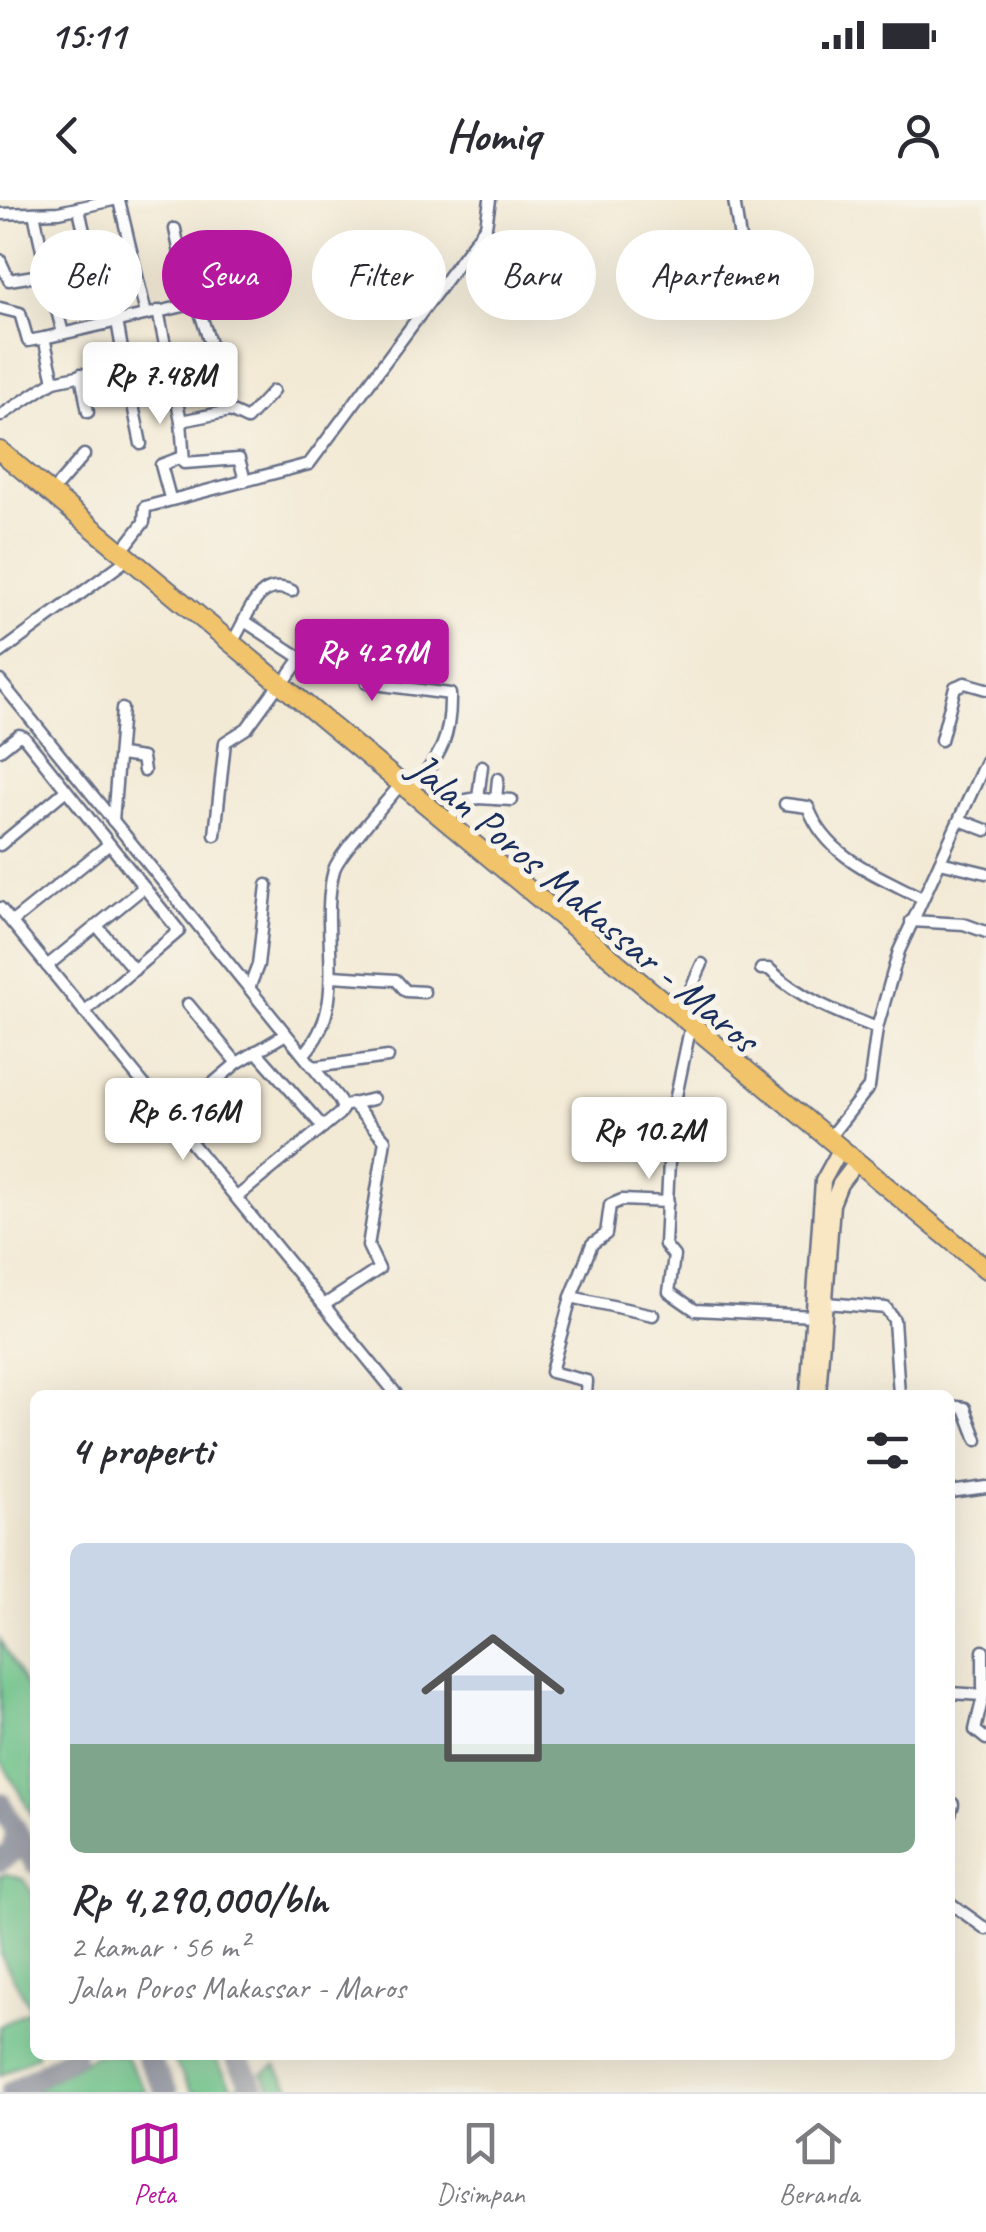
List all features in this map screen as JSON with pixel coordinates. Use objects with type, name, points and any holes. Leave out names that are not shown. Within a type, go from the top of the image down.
[{"type":"highway","name":"Jalan Poros Makassar - Maros","points":[[0,452],[121,558],[690,1034],[834,1149]]},
{"type":"highway","name":"Jalan Poros Makassar - Maros","points":[[0,465],[231,644],[278,688]]},
{"type":"highway","name":"Jalan Poros Makassar - Maros","points":[[425,810],[448,824],[680,1015],[986,1279]]},
{"type":"highway","name":"Jalan Poros Makassar - Maros","points":[[854,1166],[986,1269]]},
{"type":"street","points":[[14,213],[15,200]]},
{"type":"street","points":[[0,214],[34,214],[116,200],[125,230]]},
{"type":"street","points":[[0,653],[121,558],[144,522],[143,508],[170,498],[296,471],[310,464],[486,226],[490,200]]},
{"type":"street","points":[[734,200],[739,230]]},
{"type":"street","points":[[78,208],[83,230]]},
{"type":"street","points":[[34,214],[37,230]]},
{"type":"street","points":[[0,260],[9,280],[30,277]]},
{"type":"street","points":[[142,283],[181,420],[182,457],[188,463],[239,459],[246,480]]},
{"type":"street","points":[[0,308],[18,310],[28,341],[162,310]]},
{"type":"street","points":[[59,320],[62,333]]},
{"type":"street","points":[[204,320],[218,365]]},
{"type":"street","points":[[111,322],[125,366],[141,444]]},
{"type":"street","points":[[44,338],[54,381]]},
{"type":"street","points":[[0,416],[54,381],[125,366]]},
{"type":"street","points":[[80,374],[88,412]]},
{"type":"street","points":[[181,420],[230,412],[250,418],[273,392]]},
{"type":"street","points":[[50,494],[84,455]]},
{"type":"street","points":[[170,498],[161,465],[182,457]]},
{"type":"street","points":[[231,644],[257,596],[267,587],[292,591]]},
{"type":"street","points":[[246,622],[301,658],[311,660],[326,635],[361,641],[367,683],[450,694],[450,728],[443,752],[334,869],[326,928],[332,976],[322,1026],[304,1054]]},
{"type":"street","points":[[215,835],[225,742],[247,728],[301,658]]},
{"type":"street","points":[[0,682],[286,1034],[348,1106],[386,1142],[368,1246],[379,1269],[324,1305]]},
{"type":"street","points":[[941,740],[956,687],[965,683],[986,689]]},
{"type":"street","points":[[113,821],[122,708]]},
{"type":"street","points":[[0,750],[21,735],[179,932],[84,1012]]},
{"type":"street","points":[[120,755],[142,758],[144,771]]},
{"type":"street","points":[[818,1390],[826,1303],[824,1181],[834,1149],[868,1087],[876,1028],[911,921],[986,761]]},
{"type":"street","points":[[478,798],[482,766]]},
{"type":"street","points":[[496,800],[498,779]]},
{"type":"street","points":[[0,845],[65,791]]},
{"type":"street","points":[[448,824],[461,800],[512,800]]},
{"type":"street","points":[[785,804],[808,806],[822,833],[859,868],[922,898]]},
{"type":"street","points":[[960,820],[986,830]]},
{"type":"street","points":[[12,922],[108,846]]},
{"type":"street","points":[[940,862],[986,873]]},
{"type":"street","points":[[250,986],[258,965],[267,885]]},
{"type":"street","points":[[47,966],[144,888]]},
{"type":"street","points":[[0,908],[393,1390]]},
{"type":"street","points":[[911,921],[964,924],[986,932]]},
{"type":"street","points":[[97,926],[134,970]]},
{"type":"street","points":[[680,1015],[702,964]]},
{"type":"street","points":[[761,968],[769,969],[812,1002],[826,1004],[876,1028]]},
{"type":"street","points":[[332,976],[396,980],[406,991],[424,992]]},
{"type":"street","points":[[188,1004],[238,1063]]},
{"type":"street","points":[[172,1118],[238,1063],[286,1034]]},
{"type":"street","points":[[690,1034],[671,1120],[665,1244],[674,1256],[668,1283],[672,1296],[694,1310],[813,1316]]},
{"type":"street","points":[[256,1051],[323,1128]]},
{"type":"street","points":[[314,1067],[388,1057]]},
{"type":"street","points":[[237,1197],[348,1106],[373,1099]]},
{"type":"street","points":[[808,1390],[813,1316],[825,1236],[836,1192],[854,1166]]},
{"type":"street","points":[[586,1390],[587,1381],[551,1372],[571,1297],[592,1244],[606,1234],[610,1205],[622,1200],[668,1202]]},
{"type":"street","points":[[571,1297],[653,1315]]},
{"type":"street","points":[[826,1303],[880,1306],[888,1311],[894,1320],[899,1390]]},
{"type":"street","points":[[955,1407],[964,1408],[971,1416],[977,1440]]},
{"type":"street","points":[[955,1491],[986,1487]]},
{"type":"street","points":[[983,1651],[983,1689],[975,1730],[986,1739]]},
{"type":"street","points":[[955,1692],[983,1689]]},
{"type":"street","points":[[955,1907],[984,1924]]},
{"type":"green space","points":[[0,1640],[30,1693],[30,1811],[0,1759]]},
{"type":"green space","points":[[0,1876],[23,1879],[30,1890],[30,2007],[0,1954]]},
{"type":"green space","points":[[30,2010],[30,2059],[0,2076],[0,2026]]},
{"type":"green space","points":[[86,2060],[128,2060],[147,2092],[32,2092]]},
{"type":"green space","points":[[174,2060],[217,2060],[233,2089],[240,2085],[244,2092],[192,2092]]},
{"type":"green space","points":[[276,2065],[293,2092],[273,2092],[262,2073]]},
{"type":"taxiway","points":[[0,1803],[30,1854]]},
{"type":"taxiway","points":[[0,1861],[14,1850],[16,1830]]},
{"type":"taxiway","points":[[11,2092],[65,2060]]},
{"type":"taxiway","points":[[149,2060],[167,2092]]},
{"type":"taxiway","points":[[238,2060],[256,2092]]}]
